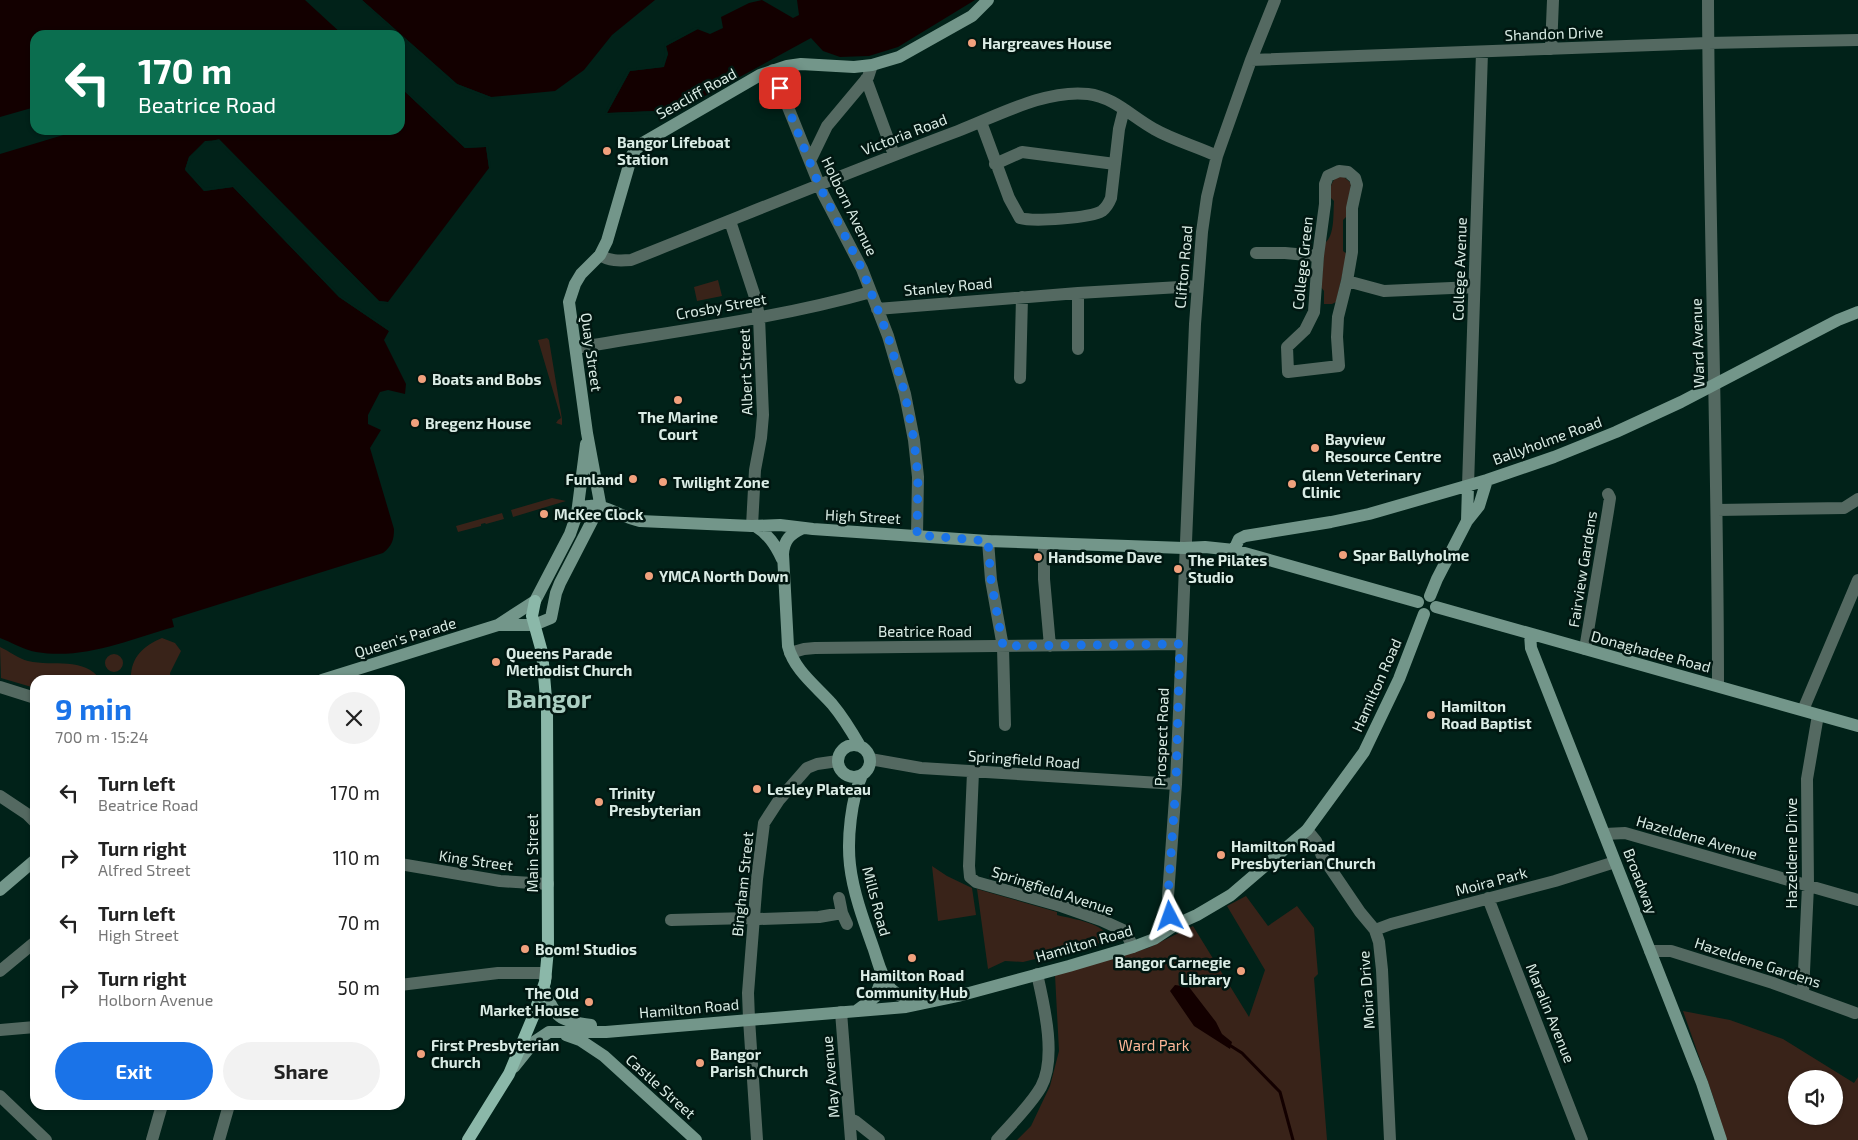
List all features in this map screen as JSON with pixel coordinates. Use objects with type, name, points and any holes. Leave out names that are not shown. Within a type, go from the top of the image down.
[{"type":"main road","name":"Seacliff Road","points":[[600,255],[607,241],[632,156],[641,144],[760,75],[773,70],[801,64],[854,67],[872,65],[899,57],[972,16],[988,0]]},
{"type":"main road","name":"Quay Street","points":[[587,433],[570,310],[571,294],[581,274],[600,255]]},
{"type":"main road","name":"Ballyholme Road","points":[[1234,550],[1239,539],[1244,536],[1351,518],[1468,486],[1554,457],[1616,432],[1681,402],[1838,320],[1858,312]]},
{"type":"main road","points":[[498,625],[534,625],[544,622],[552,616],[560,583],[599,506],[598,487],[587,433]]},
{"type":"main road","points":[[498,625],[534,601],[561,554],[576,514],[587,433]]},
{"type":"main road","points":[[1433,602],[1421,597],[1418,602],[1418,608],[1424,614],[1430,614],[1433,602],[1437,578],[1467,521],[1479,506],[1487,480]]},
{"type":"main road","points":[[1467,521],[1468,486]]},
{"type":"main road","name":"High Street","points":[[599,506],[623,516],[640,520],[753,526],[780,525],[988,541],[1184,548]]},
{"type":"main road","points":[[576,514],[583,507],[599,506]]},
{"type":"main road","points":[[753,526],[763,531],[772,540],[783,561]]},
{"type":"main road","points":[[803,528],[795,532],[786,541],[782,554],[788,646],[790,653],[803,674],[834,706],[870,759],[868,767],[862,775],[848,775],[841,770],[838,761],[839,756],[845,748],[855,745],[860,746]]},
{"type":"main road","points":[[1184,548],[1205,547],[1234,550],[1418,602]]},
{"type":"main road","name":"Main Street","points":[[509,1074],[545,983],[548,948],[545,675],[542,652],[532,616],[534,601]]},
{"type":"main road","name":"Donaghadee Road","points":[[1433,602],[1530,634],[1858,726]]},
{"type":"main road","name":"Hamilton Road","points":[[554,1031],[606,1032],[906,1008],[925,1002],[958,996],[1133,947],[1154,939],[1175,925],[1197,915],[1231,895],[1307,830],[1364,752],[1399,680],[1424,614]]},
{"type":"main road","name":"Queen's Parade","points":[[338,675],[498,625]]},
{"type":"main road","name":"Broadway","points":[[1530,634],[1531,648],[1702,1083],[1721,1140]]},
{"type":"main road","name":"Mills Road","points":[[862,775],[855,790],[850,865],[863,921],[883,976],[896,993],[902,997],[925,1002]]},
{"type":"main road","points":[[0,890],[30,864]]},
{"type":"main road","points":[[856,1011],[875,997],[883,976]]},
{"type":"main road","name":"Hamilton Road","points":[[545,983],[552,1009],[564,1020],[621,1030]]},
{"type":"main road","name":"Main Street","points":[[468,1140],[509,1074],[534,1042],[540,1036],[554,1031]]},
{"type":"main road","name":"Castle Street","points":[[554,1031],[573,1036],[604,1056],[696,1140]]},
{"type":"main road","name":"Castle Street","points":[[604,1056],[602,1045],[606,1032]]},
{"type":"street","name":"Clifton Road","points":[[1184,548],[1197,286],[1207,197],[1217,156],[1251,60],[1275,0]]},
{"type":"street","points":[[1551,49],[1553,0]]},
{"type":"street","name":"Ward Avenue","points":[[1708,0],[1717,510],[1718,686]]},
{"type":"street","name":"Shandon Drive","points":[[1251,60],[1708,43],[1858,40]]},
{"type":"street","name":"College Avenue","points":[[1468,486],[1482,52]]},
{"type":"street","points":[[810,161],[827,126],[866,79],[872,65]]},
{"type":"street","name":"Holborn Avenue","points":[[773,70],[819,185],[862,269],[901,380],[913,430],[918,477],[917,535]]},
{"type":"street","points":[[866,79],[894,155]]},
{"type":"street","name":"Victoria Road","points":[[600,255],[606,259],[631,260],[894,155],[1046,98],[1064,94],[1088,94],[1105,98],[1154,130],[1217,156]]},
{"type":"street","points":[[981,122],[995,164],[1016,214],[1020,218],[1031,220],[1083,217],[1102,211],[1108,205],[1111,198],[1124,109]]},
{"type":"street","points":[[995,164],[1022,152],[1115,164]]},
{"type":"street","name":"College Green","points":[[1339,171],[1348,172],[1355,178],[1357,185],[1352,208],[1352,252],[1347,281],[1338,317],[1339,366],[1288,372],[1287,347],[1306,330],[1314,312],[1318,256],[1325,204],[1325,184],[1328,176],[1339,171]]},
{"type":"street","name":"Albert Street","points":[[730,221],[760,317],[763,414],[754,487],[753,526]]},
{"type":"street","points":[[1256,253],[1318,256]]},
{"type":"street","points":[[1347,281],[1384,291],[1474,287]]},
{"type":"street","name":"Stanley Road","points":[[877,309],[1022,297],[1197,286]]},
{"type":"street","name":"Crosby Street","points":[[576,348],[760,317],[835,302],[871,292]]},
{"type":"street","points":[[1078,293],[1078,349]]},
{"type":"street","points":[[1020,378],[1022,297]]},
{"type":"street","name":"Fairview Gardens","points":[[1585,649],[1610,498],[1608,494]]},
{"type":"street","points":[[1717,510],[1844,508],[1858,498]]},
{"type":"street","points":[[988,541],[991,580],[1003,646],[1005,725]]},
{"type":"street","points":[[1044,543],[1050,646]]},
{"type":"street","name":"Prospect Road","points":[[1175,925],[1170,916],[1168,896],[1176,784],[1184,548]]},
{"type":"street","points":[[1803,710],[1853,604],[1858,580]]},
{"type":"street","name":"Beatrice Road","points":[[790,653],[815,648],[1180,644]]},
{"type":"street","points":[[0,687],[30,696]]},
{"type":"street","name":"Hazeldene Drive","points":[[1803,993],[1808,886],[1807,779],[1818,715]]},
{"type":"street","name":"Springfield Road","points":[[870,759],[912,767],[973,772],[1176,784]]},
{"type":"street","name":"Bingham Street","points":[[758,1140],[748,1020],[748,993],[764,823],[779,800],[807,768],[817,764],[838,761]]},
{"type":"street","name":"Springfield Avenue","points":[[973,772],[970,877],[976,882],[1061,906],[1101,920],[1125,931],[1133,947]]},
{"type":"street","points":[[0,796],[30,816]]},
{"type":"street","name":"Moira Drive","points":[[1307,830],[1316,842],[1322,856],[1360,912],[1375,930],[1379,942],[1390,1140]]},
{"type":"street","name":"Hazeldene Avenue","points":[[1605,834],[1625,833],[1858,900]]},
{"type":"street","name":"Moira Park","points":[[1375,930],[1391,924],[1555,881],[1616,862]]},
{"type":"street","name":"King Street","points":[[405,865],[500,881],[548,884]]},
{"type":"street","points":[[671,920],[819,916],[845,919],[839,898]]},
{"type":"street","name":"Maralin Avenue","points":[[1488,898],[1582,1140]]},
{"type":"street","points":[[0,971],[30,946]]},
{"type":"street","name":"Hazeldene Gardens","points":[[1650,951],[1671,951],[1803,993],[1855,1013]]},
{"type":"street","points":[[405,985],[498,973],[540,973],[545,983]]},
{"type":"street","points":[[998,1140],[1036,1096],[1043,1084],[1049,1046],[1044,1006],[1037,974]]},
{"type":"street","name":"May Avenue","points":[[841,1012],[851,1140]]},
{"type":"street","points":[[0,1030],[30,1027]]},
{"type":"street","points":[[0,1096],[46,1140]]},
{"type":"street","points":[[152,1140],[161,1110]]},
{"type":"street","points":[[219,1140],[228,1110]]},
{"type":"street","points":[[850,1119],[879,1140]]},
{"type":"green space","points":[[1338,177],[1344,177],[1351,183],[1347,216],[1343,220],[1343,251],[1347,254],[1336,302],[1324,304],[1324,291],[1321,287],[1325,243],[1332,230],[1334,201],[1330,197],[1330,189],[1333,181]]},
{"type":"green space","points":[[718,280],[722,296],[697,301],[694,287]]},
{"type":"green space","points":[[547,338],[549,340],[562,419],[562,425],[556,423],[561,418],[538,340]]},
{"type":"green space","points":[[552,498],[566,501],[513,517],[511,510]]},
{"type":"green space","points":[[502,513],[504,519],[458,532],[456,526]]},
{"type":"green space","points":[[162,638],[175,643],[181,651],[170,675],[131,675],[135,659],[149,645]]},
{"type":"green space","points":[[0,647],[21,659],[38,663],[77,665],[86,668],[96,675],[30,675],[30,687],[1,678]]},
{"type":"green space","points":[[110,654],[118,654],[123,659],[121,670],[110,672],[105,667],[105,659]]},
{"type":"green space","points":[[932,866],[947,876],[972,888],[976,915],[938,921]]},
{"type":"green space","points":[[977,889],[1057,912],[1057,915],[1095,925],[1108,934],[1112,940],[1023,962],[1005,961],[988,969]]},
{"type":"green space","name":"Ward Park","points":[[1246,896],[1268,926],[1297,906],[1314,928],[1318,974],[1314,978],[1327,1140],[1017,1140],[1031,1126],[1050,1086],[1059,1051],[1055,975],[1148,948],[1193,926],[1249,1017],[1265,970],[1227,906]]},
{"type":"green space","points":[[1683,1011],[1730,1020],[1783,1039],[1833,1070],[1788,1070],[1788,1125],[1843,1125],[1843,1076],[1854,1083],[1858,1077],[1858,1140],[1725,1140],[1716,1105]]},
{"type":"shaded area","points":[[0,0],[305,0],[338,30],[30,30],[30,108],[0,117]]},
{"type":"shaded area","points":[[362,0],[655,0],[612,35],[584,70],[555,91],[491,97],[457,84],[405,38],[405,30],[396,30]]},
{"type":"shaded area","points":[[762,0],[793,18],[799,15],[797,0],[975,0],[898,47],[869,56],[840,57],[823,51],[811,38],[661,120],[655,111],[607,113],[630,71],[663,67],[668,54],[666,46],[697,29],[710,34],[723,28],[721,17],[749,3]]},
{"type":"shaded area","points":[[405,92],[465,148],[486,147],[489,168],[388,302],[379,301],[219,140],[205,141],[189,157],[185,169],[204,191],[233,187],[339,297],[389,331],[384,340],[406,384],[405,394],[388,390],[380,392],[368,415],[368,424],[381,430],[370,448],[394,529],[393,540],[389,548],[383,553],[172,619],[174,627],[123,643],[89,651],[54,654],[36,652],[0,638],[0,154],[63,135],[405,135]]},
{"type":"shaded area","points":[[1175,985],[1189,987],[1216,1022],[1222,1034],[1232,1042],[1230,1049],[1194,1026],[1170,991]]},
{"type":"pier","points":[[360,0],[396,30],[393,30]]},
{"type":"pier","points":[[696,27],[700,28],[666,46],[668,54],[664,67],[630,71],[607,113],[655,111],[653,114],[605,115],[628,69],[662,65],[665,54],[664,44]]},
{"type":"pier","points":[[405,38],[457,84],[491,97],[501,98],[490,99],[455,86],[405,41]]},
{"type":"pier","points":[[405,90],[466,145],[488,146],[491,168],[489,168],[486,147],[465,148],[405,92]]},
{"type":"pier","points":[[219,139],[379,301],[388,302],[388,304],[377,303],[218,142],[207,143],[191,159],[188,169],[205,188],[234,185],[341,296],[389,328],[389,331],[339,297],[233,187],[204,191],[185,170],[189,157],[204,143]]},
{"type":"waterway","points":[[1231,1046],[1242,1053],[1280,1092],[1293,1140]]},
{"type":"place","name":"Hargreaves House","points":[[972,43]]},
{"type":"place","name":"Bangor Lifeboat Station","points":[[607,151]]},
{"type":"place","name":"Boats and Bobs","points":[[422,379]]},
{"type":"place","name":"The Marine Court","points":[[678,400]]},
{"type":"place","name":"Bregenz House","points":[[415,423]]},
{"type":"place","name":"Bayview Resource Centre","points":[[1315,448]]},
{"type":"place","name":"Funland","points":[[633,479]]},
{"type":"place","name":"Twilight Zone","points":[[663,482]]},
{"type":"place","name":"Glenn Veterinary Clinic","points":[[1292,484]]},
{"type":"place","name":"McKee Clock","points":[[544,514]]},
{"type":"place","name":"Spar Ballyholme","points":[[1343,555]]},
{"type":"place","name":"Handsome Dave","points":[[1038,557]]},
{"type":"place","name":"The Pilates Studio","points":[[1178,569]]},
{"type":"place","name":"YMCA North Down","points":[[649,576]]},
{"type":"place","name":"Queens Parade Methodist Church","points":[[496,662]]},
{"type":"place","name":"Hamilton Road Baptist","points":[[1431,715]]},
{"type":"place","name":"Lesley Plateau","points":[[757,789]]},
{"type":"place","name":"Trinity Presbyterian","points":[[599,802]]},
{"type":"place","name":"Hamilton Road Presbyterian Church","points":[[1221,855]]},
{"type":"place","name":"Boom! Studios","points":[[525,949]]},
{"type":"place","name":"Hamilton Road Community Hub","points":[[912,958]]},
{"type":"place","name":"Bangor Carnegie Library","points":[[1241,971]]},
{"type":"place","name":"The Old Market House","points":[[589,1002]]},
{"type":"place","name":"First Presbyterian Church","points":[[421,1054]]},
{"type":"place","name":"Bangor Parish Church","points":[[700,1063]]},
{"type":"district","name":"Bangor","points":[[549,698]]},
{"type":"route","points":[[780,88],[819,185],[862,269],[888,336],[905,394],[913,430],[918,477],[917,535],[988,541],[988,562],[1003,646],[1180,644],[1176,784],[1168,896],[1170,916]]}]
